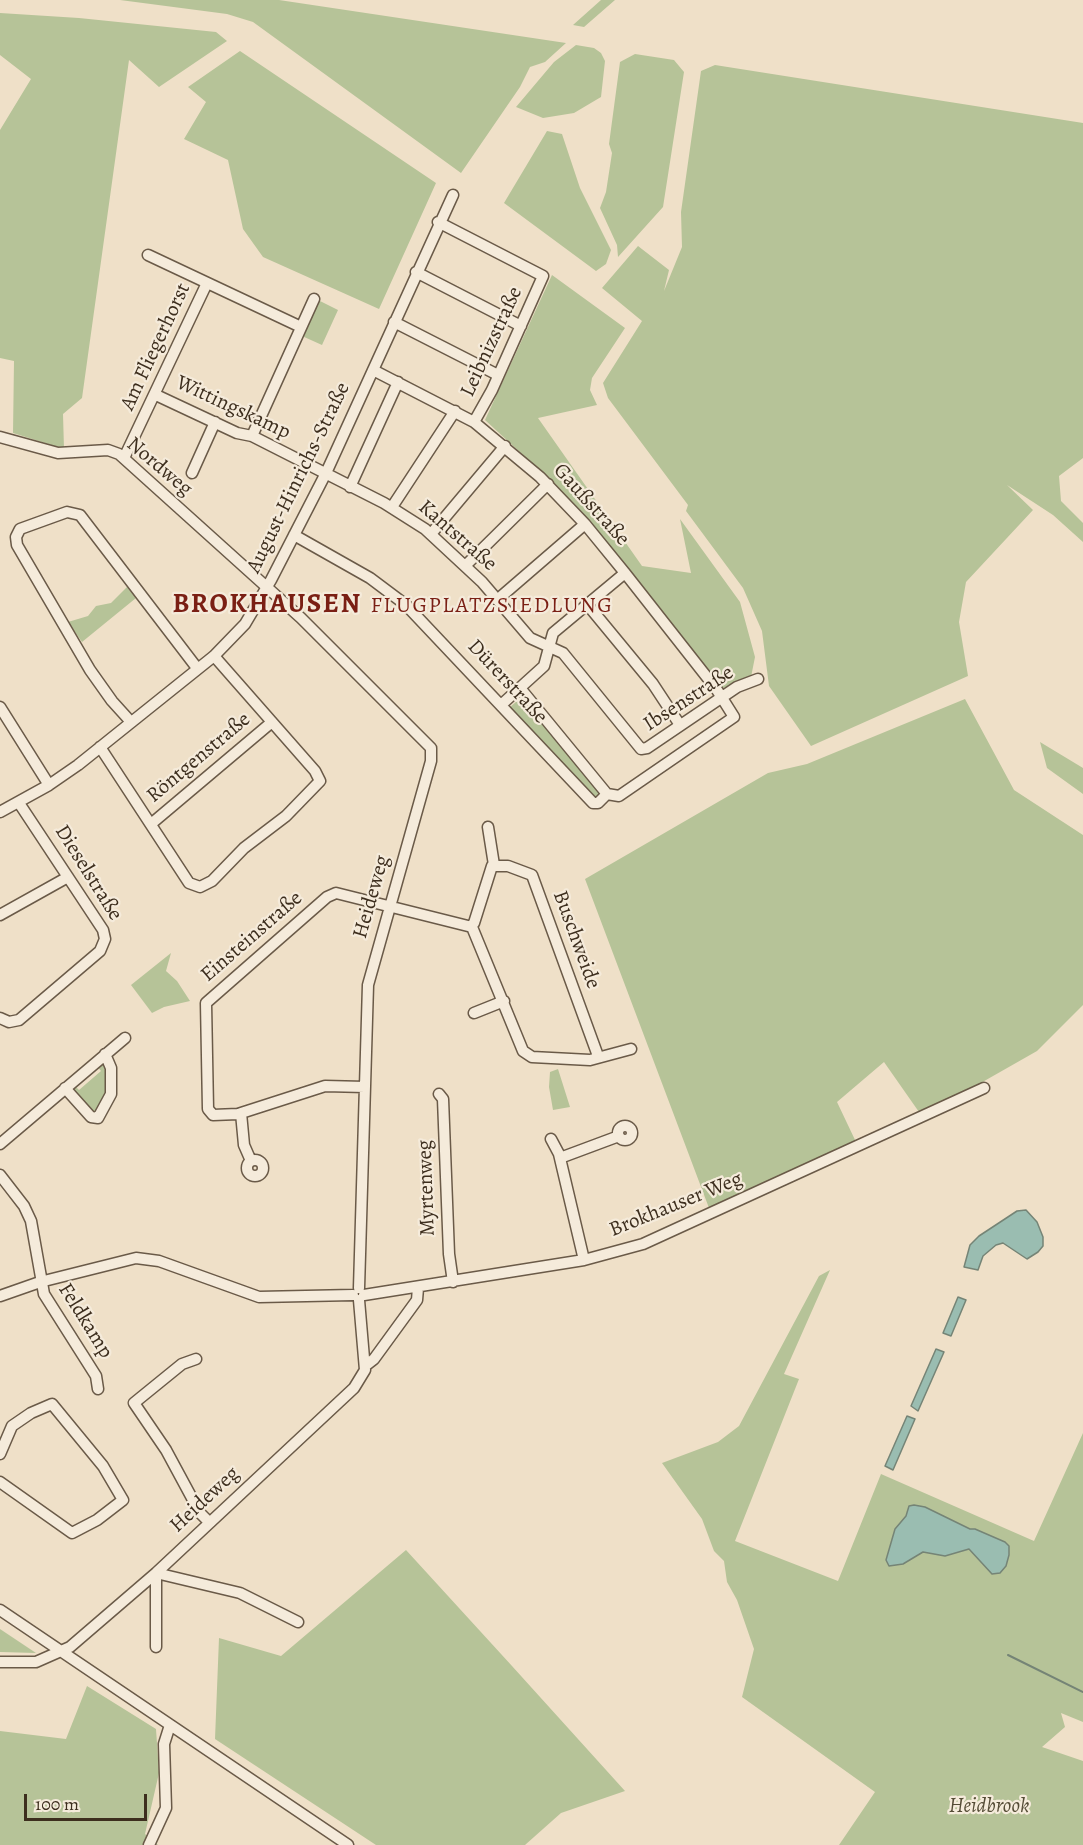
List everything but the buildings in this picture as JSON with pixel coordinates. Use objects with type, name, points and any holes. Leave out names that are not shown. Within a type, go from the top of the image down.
[{"type":"street","name":"August-Hinrichs-Straße","points":[[0,812],[49,785],[100,747],[214,656],[245,624],[299,537],[438,222],[453,195]]},
{"type":"street","name":"Leibnizstraße","points":[[438,222],[543,276],[474,422]]},
{"type":"street","name":"Am Fliegerhorst","points":[[148,255],[301,327]]},
{"type":"street","points":[[416,272],[521,326]]},
{"type":"street","name":"Am Fliegerhorst","points":[[124,458],[156,395],[207,283]]},
{"type":"street","points":[[252,436],[314,299]]},
{"type":"street","points":[[394,322],[498,375]]},
{"type":"street","name":"Gaußstraße","points":[[373,370],[474,422],[548,484],[585,524],[625,573],[722,697],[734,717],[619,796],[607,794]]},
{"type":"street","points":[[350,487],[398,382]]},
{"type":"street","name":"Wittingskamp","points":[[156,395],[237,434],[252,436],[265,445],[326,473]]},
{"type":"street","points":[[392,507],[455,411]]},
{"type":"street","points":[[192,473],[215,422]]},
{"type":"street","name":"Nordweg","points":[[0,437],[58,453],[108,450],[124,458],[266,588]]},
{"type":"street","points":[[430,534],[505,446]]},
{"type":"street","name":"Kantstraße","points":[[326,473],[392,507],[430,534],[466,565],[530,638],[547,648],[563,653],[640,748]]},
{"type":"street","points":[[466,565],[548,484]]},
{"type":"street","points":[[131,722],[112,701],[90,670],[17,545],[16,537],[20,529],[67,512],[80,515],[197,668]]},
{"type":"street","points":[[497,600],[585,524]]},
{"type":"street","name":"Dürerstraße","points":[[299,537],[370,578],[406,605],[589,799],[596,803],[607,794]]},
{"type":"street","points":[[501,705],[544,666],[547,648],[553,633],[625,573]]},
{"type":"street","name":"Heideweg","points":[[0,1662],[36,1662],[70,1647],[137,1586],[156,1573],[354,1388],[363,1376],[365,1366],[359,1294],[368,986],[431,758],[431,748],[301,618],[266,588]]},
{"type":"street","points":[[587,604],[653,684],[680,725]]},
{"type":"street","points":[[100,747],[191,884],[200,886],[212,880],[234,857],[278,823],[320,783],[315,771],[214,656]]},
{"type":"street","name":"Ibsenstraße","points":[[640,748],[647,748],[736,687],[758,679]]},
{"type":"street","points":[[520,688],[607,794]]},
{"type":"street","points":[[0,707],[49,785]]},
{"type":"street","name":"Röntgenstraße","points":[[151,824],[272,722]]},
{"type":"street","name":"Dieselstraße","points":[[0,1018],[9,1022],[19,1020],[104,946],[104,932],[19,803]]},
{"type":"street","points":[[471,926],[494,865],[488,827]]},
{"type":"street","name":"Buschweide","points":[[494,865],[508,866],[532,876],[598,1056]]},
{"type":"street","points":[[0,915],[68,877]]},
{"type":"street","name":"Einsteinstraße","points":[[365,1087],[325,1086],[241,1113],[213,1115],[208,1109],[205,1014],[208,1001],[331,894],[343,893],[390,907]]},
{"type":"street","points":[[390,907],[471,926],[524,1051],[532,1057],[590,1060],[598,1056],[609,1057],[631,1049]]},
{"type":"street","points":[[474,1013],[504,1001]]},
{"type":"street","points":[[0,1144],[125,1038]]},
{"type":"street","points":[[65,1088],[91,1118],[98,1118],[111,1094],[111,1068],[105,1054]]},
{"type":"street","name":"Brokhauser Weg","points":[[0,1296],[40,1282],[127,1259],[145,1258],[259,1297],[359,1294],[418,1288],[584,1260],[643,1244],[984,1088]]},
{"type":"street","name":"Myrtenweg","points":[[439,1094],[443,1099],[449,1254],[453,1282]]},
{"type":"street","points":[[241,1113],[244,1145],[251,1161]]},
{"type":"street","points":[[560,1158],[619,1136]]},
{"type":"street","points":[[551,1139],[560,1158],[584,1260]]},
{"type":"street","name":"Feldkamp","points":[[0,1175],[24,1206],[31,1221],[40,1282],[45,1298],[96,1376],[98,1389]]},
{"type":"street","name":"Heideweg","points":[[365,1366],[374,1359],[417,1299],[418,1288]]},
{"type":"street","points":[[196,1359],[182,1364],[134,1403],[166,1450],[200,1513],[209,1522]]},
{"type":"street","points":[[0,1454],[12,1426],[31,1413],[52,1404],[103,1466],[123,1500],[97,1520],[72,1533],[0,1482]]},
{"type":"street","points":[[156,1647],[156,1573],[240,1593],[298,1622]]},
{"type":"street","points":[[0,1610],[348,1845]]},
{"type":"street","points":[[149,1845],[166,1808],[164,1744],[170,1725]]},
{"type":"green space","points":[[120,0],[279,0],[566,43],[545,62],[530,67],[520,87],[461,173],[253,22],[227,14]]},
{"type":"green space","points":[[601,0],[615,0],[584,27],[573,25]]},
{"type":"green space","points":[[0,13],[79,18],[216,32],[227,41],[159,87],[129,60],[82,398],[63,414],[64,449],[13,433],[14,361],[0,358],[0,130],[31,79],[0,55]]},
{"type":"green space","points":[[576,45],[594,48],[601,53],[605,61],[601,97],[574,113],[543,118],[516,107],[554,62]]},
{"type":"green space","points":[[240,51],[436,183],[379,309],[263,257],[243,229],[228,160],[184,139],[206,102],[188,87]]},
{"type":"green space","points":[[635,54],[674,60],[684,72],[663,207],[618,257],[617,245],[600,208],[606,192],[612,153],[609,144],[620,62]]},
{"type":"green space","points":[[715,65],[1083,123],[1083,458],[1059,476],[1061,501],[1083,523],[1083,542],[1053,515],[1007,485],[1033,510],[966,582],[959,622],[968,676],[811,746],[769,686],[762,631],[743,588],[686,511],[688,505],[608,398],[603,383],[642,321],[602,288],[638,246],[669,270],[664,291],[682,247],[681,212],[701,71]]},
{"type":"green space","points":[[547,131],[562,134],[580,188],[611,250],[606,264],[596,271],[504,203]]},
{"type":"green space","points":[[552,275],[625,328],[592,378],[590,390],[597,405],[538,418],[642,566],[691,573],[680,519],[740,602],[755,657],[751,677],[721,689],[536,467],[485,420]]},
{"type":"green space","points":[[318,300],[338,310],[322,345],[302,336]]},
{"type":"green space","points":[[127,587],[136,598],[82,642],[68,622],[88,616],[96,606],[111,603]]},
{"type":"green space","points":[[524,695],[601,793],[598,796],[593,797],[509,708]]},
{"type":"green space","points":[[965,699],[1014,790],[1083,835],[1083,1005],[1037,1051],[979,1084],[919,1112],[884,1062],[837,1102],[856,1142],[709,1208],[585,879],[768,773],[807,764]]},
{"type":"green space","points":[[1040,742],[1083,768],[1083,794],[1047,768]]},
{"type":"green space","points":[[171,953],[166,971],[177,981],[190,1001],[164,1007],[152,1013],[131,985]]},
{"type":"green space","points":[[100,1063],[107,1068],[107,1094],[97,1113],[94,1114],[72,1090],[74,1085],[79,1090],[101,1071],[96,1065]]},
{"type":"green space","points":[[558,1069],[570,1107],[553,1110],[549,1087],[550,1072]]},
{"type":"green space","name":"Heidbrook","points":[[830,1270],[784,1374],[799,1379],[735,1541],[838,1581],[881,1474],[1034,1541],[1083,1433],[1083,1722],[1061,1713],[1065,1727],[1042,1747],[1083,1761],[1083,1845],[839,1845],[875,1792],[742,1697],[754,1649],[737,1600],[727,1582],[724,1561],[714,1551],[702,1519],[662,1463],[718,1442],[739,1426],[819,1276]]},
{"type":"green space","points":[[406,1550],[625,1791],[561,1813],[525,1845],[376,1845],[215,1739],[219,1638],[281,1656]]},
{"type":"green space","points":[[0,1629],[36,1653],[0,1652]]},
{"type":"green space","points":[[87,1686],[156,1729],[159,1773],[145,1834],[158,1845],[0,1845],[0,1731],[66,1739]]},
{"type":"water","points":[[1026,1210],[1037,1222],[1043,1237],[1043,1246],[1038,1252],[1027,1259],[1003,1243],[996,1245],[983,1256],[978,1270],[964,1267],[970,1245],[979,1236],[1017,1211]]},
{"type":"water","points":[[958,1297],[966,1300],[951,1336],[943,1333]]},
{"type":"water","points":[[936,1349],[944,1352],[918,1411],[911,1406]]},
{"type":"water","points":[[907,1416],[915,1419],[893,1470],[885,1466]]},
{"type":"water","points":[[909,1506],[925,1507],[970,1529],[1005,1542],[1009,1546],[1006,1566],[1000,1573],[992,1574],[969,1549],[945,1556],[923,1552],[903,1564],[889,1566],[886,1560],[895,1529],[906,1516]]},
{"type":"waterway","points":[[1008,1655],[1083,1692]]},
{"type":"district","name":"BROKHAUSEN","points":[[267,605]]},
{"type":"district","name":"FLUGPLATZSIEDLUNG","points":[[492,607]]}]
